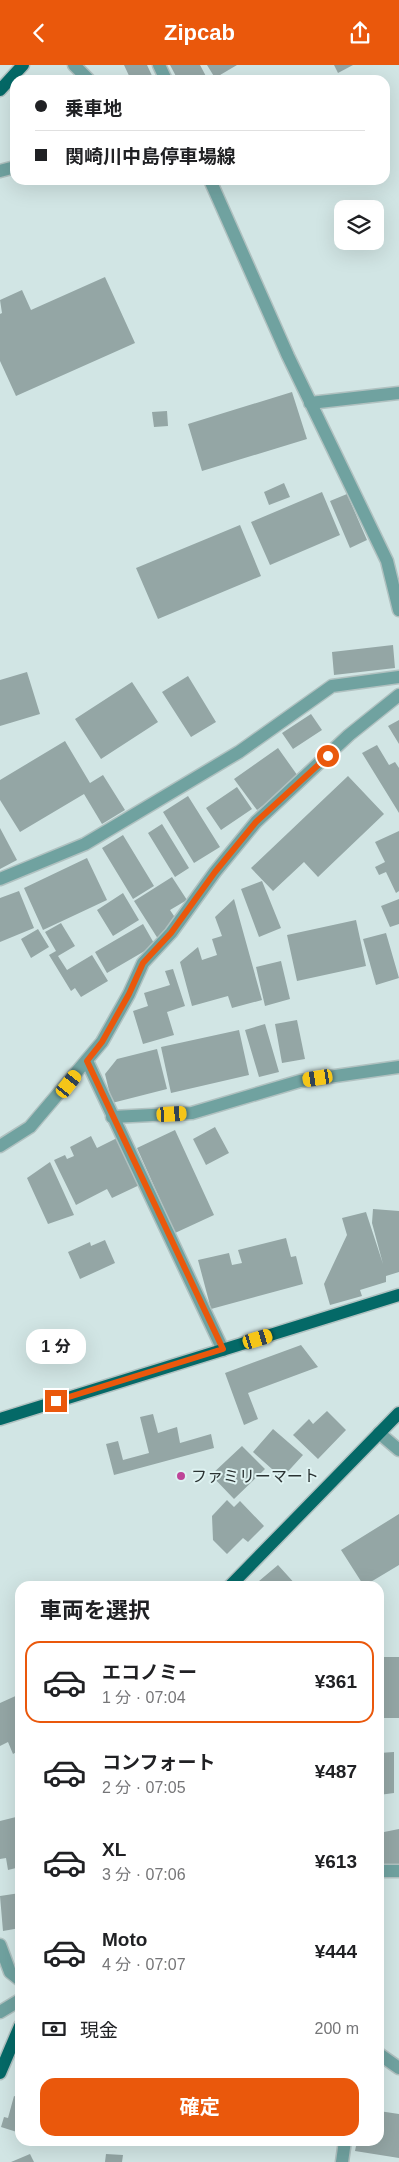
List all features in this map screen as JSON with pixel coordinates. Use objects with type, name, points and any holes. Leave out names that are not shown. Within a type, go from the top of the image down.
[{"type":"main road","points":[[14,75],[23,65]]},
{"type":"main road","points":[[0,90],[10,79]]},
{"type":"main road","points":[[0,1419],[399,1295]]},
{"type":"main road","points":[[235,1581],[399,1413]]},
{"type":"main road","points":[[0,2073],[15,2038]]},
{"type":"street","points":[[74,65],[84,75]]},
{"type":"street","points":[[212,185],[310,403],[387,561],[399,610]]},
{"type":"street","points":[[310,403],[399,393]]},
{"type":"street","points":[[0,879],[86,844],[239,752],[332,686],[399,677]]},
{"type":"street","points":[[0,1146],[30,1127],[102,1042],[129,994],[143,963],[171,933],[215,872],[250,829],[349,735],[399,695]]},
{"type":"street","points":[[87,1061],[223,1349]]},
{"type":"street","points":[[112,1117],[192,1113],[300,1081],[399,1067]]},
{"type":"street","points":[[379,1433],[399,1450]]},
{"type":"street","points":[[384,1871],[399,1871]]},
{"type":"street","points":[[0,1945],[10,1972],[15,1976]]},
{"type":"street","points":[[0,2012],[15,2003]]},
{"type":"street","points":[[384,2058],[399,2068]]},
{"type":"street","points":[[342,2162],[344,2146]]},
{"type":"building","points":[[124,65],[147,65],[152,75],[129,75]]},
{"type":"building","points":[[170,65],[200,65],[205,75],[175,75]]},
{"type":"building","points":[[207,65],[237,65],[220,75],[213,75]]},
{"type":"building","points":[[334,65],[353,65],[338,73]]},
{"type":"building","points":[[105,277],[135,343],[16,396],[0,361],[0,314],[2,313],[0,300],[22,290],[31,310]]},
{"type":"building","points":[[292,392],[307,439],[202,471],[188,424]]},
{"type":"building","points":[[167,411],[168,426],[154,427],[152,412]]},
{"type":"building","points":[[284,483],[290,497],[269,505],[264,492]]},
{"type":"building","points":[[322,492],[340,535],[270,565],[251,522]]},
{"type":"building","points":[[347,494],[367,540],[350,548],[330,501]]},
{"type":"building","points":[[240,525],[261,576],[158,619],[136,568]]},
{"type":"building","points":[[393,645],[395,668],[334,675],[332,652]]},
{"type":"building","points":[[27,672],[40,714],[0,726],[0,680]]},
{"type":"building","points":[[188,676],[216,722],[191,737],[162,692]]},
{"type":"building","points":[[132,682],[158,722],[101,759],[75,719]]},
{"type":"building","points":[[311,714],[322,730],[293,749],[282,733]]},
{"type":"building","points":[[399,720],[399,744],[388,726]]},
{"type":"building","points":[[65,741],[90,783],[103,775],[125,810],[102,824],[84,794],[20,832],[0,800],[0,780]]},
{"type":"building","points":[[377,745],[389,765],[395,762],[399,768],[399,813],[362,753]]},
{"type":"building","points":[[278,748],[300,779],[257,810],[234,779]]},
{"type":"building","points":[[348,776],[384,814],[318,877],[304,862],[273,891],[251,868]]},
{"type":"building","points":[[237,787],[252,809],[221,830],[206,808]]},
{"type":"building","points":[[188,796],[220,847],[194,863],[163,812]]},
{"type":"building","points":[[162,824],[189,868],[175,877],[148,833]]},
{"type":"building","points":[[0,828],[17,860],[0,869]]},
{"type":"building","points":[[399,831],[399,891],[396,893],[386,872],[379,875],[375,867],[385,862],[375,842]]},
{"type":"building","points":[[123,835],[154,886],[133,899],[102,848]]},
{"type":"building","points":[[87,858],[107,900],[43,930],[24,888]]},
{"type":"building","points":[[172,877],[187,900],[170,910],[182,928],[160,942],[134,901]]},
{"type":"building","points":[[262,881],[281,928],[259,937],[241,889]]},
{"type":"building","points":[[19,891],[34,928],[0,942],[0,898]]},
{"type":"building","points":[[123,893],[139,920],[113,936],[97,910]]},
{"type":"building","points":[[234,899],[262,1000],[232,1008],[228,996],[192,1006],[180,962],[198,947],[202,960],[217,955],[212,939],[222,936],[215,917]]},
{"type":"building","points":[[399,899],[399,924],[390,927],[381,906]]},
{"type":"building","points":[[356,920],[366,966],[297,981],[287,935]]},
{"type":"building","points":[[61,923],[75,946],[58,956],[67,970],[92,955],[108,981],[81,997],[75,988],[71,991],[49,955],[56,951],[45,932]]},
{"type":"building","points":[[143,924],[155,945],[107,973],[95,952]]},
{"type":"building","points":[[38,929],[49,947],[31,958],[21,939]]},
{"type":"building","points":[[386,933],[399,978],[376,985],[363,939]]},
{"type":"building","points":[[281,961],[290,999],[265,1006],[256,967]]},
{"type":"building","points":[[173,969],[185,1006],[167,1012],[174,1035],[143,1044],[133,1011],[148,1006],[144,993],[170,985],[165,971]]},
{"type":"building","points":[[297,1020],[305,1059],[282,1063],[275,1024]]},
{"type":"building","points":[[265,1024],[279,1072],[259,1077],[245,1030]]},
{"type":"building","points":[[239,1030],[249,1075],[171,1093],[161,1047]]},
{"type":"building","points":[[157,1049],[167,1089],[112,1103],[105,1074],[117,1059]]},
{"type":"building","points":[[215,1127],[229,1153],[206,1165],[193,1139]]},
{"type":"building","points":[[175,1130],[214,1215],[175,1233],[137,1148]]},
{"type":"building","points":[[125,1134],[148,1181],[112,1198],[107,1189],[76,1205],[54,1160],[65,1155],[67,1159],[74,1156],[70,1147],[91,1136],[97,1148]]},
{"type":"building","points":[[50,1162],[74,1215],[48,1224],[27,1178]]},
{"type":"building","points":[[373,1209],[399,1211],[399,1272],[386,1276],[386,1282],[360,1290],[362,1296],[330,1305],[324,1284],[347,1235],[342,1218],[366,1212],[383,1264],[372,1223]]},
{"type":"building","points":[[286,1238],[291,1257],[296,1256],[303,1284],[211,1309],[198,1260],[229,1253],[232,1265],[242,1263],[238,1250]]},
{"type":"building","points":[[105,1240],[115,1263],[80,1279],[68,1252],[90,1242],[91,1246]]},
{"type":"building","points":[[301,1345],[318,1367],[248,1393],[258,1419],[244,1425],[225,1373]]},
{"type":"building","points":[[327,1411],[346,1430],[318,1459],[293,1435],[309,1419],[313,1424]]},
{"type":"building","points":[[153,1414],[158,1433],[177,1427],[180,1443],[211,1434],[214,1448],[114,1475],[106,1444],[118,1441],[123,1460],[149,1453],[140,1417]]},
{"type":"building","points":[[273,1429],[303,1455],[282,1478],[253,1452]]},
{"type":"building","points":[[242,1446],[265,1469],[234,1499],[211,1475]]},
{"type":"building","points":[[227,1500],[234,1507],[240,1501],[264,1526],[248,1542],[243,1538],[227,1554],[213,1540],[212,1516]]},
{"type":"building","points":[[399,1514],[399,1565],[372,1581],[361,1581],[341,1550]]},
{"type":"building","points":[[278,1565],[292,1581],[259,1581]]},
{"type":"building","points":[[384,1657],[399,1657],[399,1718],[384,1718]]},
{"type":"building","points":[[15,1696],[15,1753],[13,1754],[8,1742],[0,1746],[0,1703]]},
{"type":"building","points":[[394,1752],[394,1793],[384,1794],[384,1753]]},
{"type":"building","points":[[15,1817],[15,1868],[8,1870],[6,1858],[0,1859],[0,1821]]},
{"type":"building","points":[[399,1829],[399,1864],[384,1867],[384,1832]]},
{"type":"building","points":[[15,1894],[15,1929],[3,1931],[0,1896]]},
{"type":"building","points":[[14,2096],[15,2131],[1,2127],[4,2117],[8,2118]]},
{"type":"building","points":[[384,2112],[399,2114],[399,2158],[355,2151],[356,2146],[384,2146]]},
{"type":"building","points":[[30,2154],[34,2162],[11,2162]]},
{"type":"building","points":[[106,2154],[123,2155],[122,2162],[105,2162]]},
{"type":"place","name":"ファミリーマート","points":[[181,1476]]},
{"type":"route","points":[[56,1401],[223,1349],[87,1061],[102,1042],[129,994],[143,963],[171,933],[215,872],[256,822],[328,756]]}]
